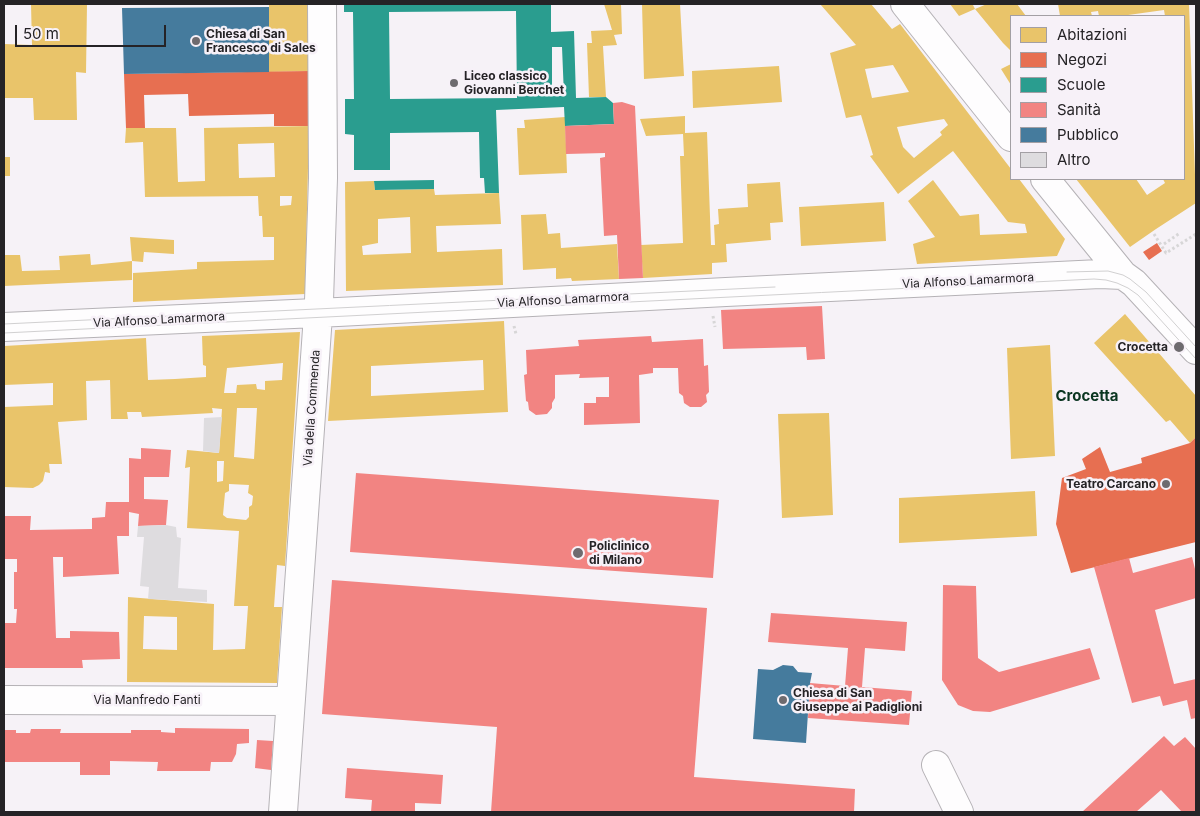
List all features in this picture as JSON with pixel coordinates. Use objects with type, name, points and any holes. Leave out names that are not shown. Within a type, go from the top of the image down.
[{"type":"street","name":"Via della Commenda","points":[[283,812],[318,313],[323,178],[322,4]]},
{"type":"street","points":[[905,4],[1010,136]]},
{"type":"street","points":[[1046,180],[1123,275],[1134,283],[1193,343]]},
{"type":"street","name":"Via Alfonso Lamarmora","points":[[4,328],[736,291],[1123,275]]},
{"type":"street","name":"Via Manfredo Fanti","points":[[4,700],[290,701]]},
{"type":"street","points":[[936,765],[959,812]]},
{"type":"path","points":[[1164,244],[1180,233]]},
{"type":"path","points":[[1154,234],[1166,253],[1170,254],[1196,234]]},
{"type":"building: Abitazioni","points":[[31,4],[87,4],[86,73],[76,72],[77,120],[34,120],[33,98],[4,98],[4,44],[32,45]]},
{"type":"building: Abitazioni","points":[[269,4],[309,4],[309,71],[269,72]]},
{"type":"building: Abitazioni","points":[[604,4],[621,4],[622,34],[614,35],[617,45],[603,46],[606,97],[589,97],[587,43],[592,43],[591,31],[612,30]]},
{"type":"building: Abitazioni","points":[[642,4],[680,4],[684,76],[644,79]]},
{"type":"building: Abitazioni","points":[[820,4],[871,4],[892,29],[900,24],[1010,168],[1010,180],[1020,180],[1065,239],[1057,256],[917,264],[913,244],[935,237],[908,201],[933,180],[960,216],[979,214],[980,235],[1027,233],[1025,224],[1008,222],[953,151],[898,194],[870,156],[873,155],[861,115],[846,118],[830,53],[856,45]],"holes":[[[893,65],[909,92],[872,98],[865,69]],[[944,119],[948,125],[940,132],[942,135],[914,158],[903,147],[897,127]]]},
{"type":"building: Abitazioni","points":[[950,4],[976,4],[973,5],[975,9],[959,16]]},
{"type":"building: Abitazioni","points":[[987,4],[1017,4],[1025,15],[1010,15],[1010,50],[1003,43],[975,9]]},
{"type":"building: Abitazioni","points":[[1058,4],[1189,4],[1196,203],[1130,247],[1077,180],[1137,180],[1147,195],[1165,183],[1164,180],[1185,180],[1185,15],[1165,15],[1164,10],[1128,15],[1099,15],[1098,11],[1091,12],[1092,15],[1060,15]]},
{"type":"building: Abitazioni","points":[[1010,64],[1010,83],[1001,69]]},
{"type":"building: Abitazioni","points":[[779,66],[782,102],[693,108],[692,71]]},
{"type":"building: Abitazioni","points":[[685,116],[685,133],[707,132],[711,245],[715,245],[714,225],[719,224],[718,209],[748,207],[747,184],[780,182],[783,222],[770,223],[771,240],[726,244],[727,262],[712,263],[712,274],[643,278],[641,245],[683,243],[680,156],[684,156],[683,134],[646,136],[640,119]]},
{"type":"building: Abitazioni","points":[[565,117],[567,173],[519,175],[517,128],[525,128],[524,120]]},
{"type":"building: Abitazioni","points":[[309,126],[305,294],[133,302],[133,273],[197,269],[197,262],[274,260],[274,237],[263,237],[262,216],[259,216],[258,196],[145,197],[143,142],[125,143],[126,128],[176,128],[178,182],[205,181],[204,128]],"holes":[[[274,143],[275,177],[239,178],[238,144]],[[280,196],[292,196],[291,205],[280,206]]]},
{"type":"building: Abitazioni","points":[[4,157],[10,157],[10,176],[4,176]]},
{"type":"building: Abitazioni","points":[[374,181],[375,190],[434,189],[435,195],[499,193],[501,224],[436,226],[437,252],[502,249],[503,285],[346,291],[345,182]],"holes":[[[410,217],[411,253],[363,255],[362,246],[378,243],[378,219]]]},
{"type":"building: Abitazioni","points":[[884,202],[886,241],[801,246],[799,207]]},
{"type":"building: Abitazioni","points":[[546,214],[548,234],[560,233],[561,248],[617,244],[619,279],[572,281],[571,278],[556,279],[556,268],[523,270],[521,215]]},
{"type":"building: Abitazioni","points":[[130,237],[174,240],[174,254],[144,252],[143,262],[132,261]]},
{"type":"building: Abitazioni","points":[[90,254],[91,265],[132,261],[132,280],[4,286],[4,255],[20,255],[22,271],[60,270],[59,256]]},
{"type":"building: Abitazioni","points":[[1125,314],[1196,396],[1196,437],[1190,443],[1170,420],[1166,422],[1094,343]]},
{"type":"building: Abitazioni","points":[[504,321],[508,412],[328,421],[335,330]],"holes":[[[483,360],[484,390],[371,396],[371,366]]]},
{"type":"building: Abitazioni","points":[[300,332],[285,566],[277,565],[274,607],[282,607],[277,683],[127,682],[128,597],[214,604],[213,650],[245,649],[248,606],[234,606],[239,531],[187,528],[190,467],[185,468],[187,450],[219,453],[222,409],[212,408],[213,413],[142,417],[141,412],[127,412],[128,419],[111,419],[110,380],[86,381],[87,420],[58,422],[62,464],[49,464],[50,473],[45,472],[43,481],[33,488],[4,487],[4,407],[53,405],[53,383],[4,385],[4,346],[146,338],[148,380],[175,379],[206,377],[206,366],[203,365],[202,336]],"holes":[[[283,363],[282,380],[265,381],[265,390],[257,389],[256,384],[237,385],[236,393],[224,393],[227,368]],[[237,408],[257,408],[254,459],[234,457]],[[217,461],[224,461],[223,481],[217,482]],[[229,484],[249,485],[248,493],[253,496],[252,505],[249,507],[249,517],[246,520],[227,518],[223,515],[225,493],[229,491]],[[144,616],[177,617],[177,650],[143,649]]]},
{"type":"building: Abitazioni","points":[[1050,345],[1055,456],[1011,459],[1007,348]]},
{"type":"building: Abitazioni","points":[[829,413],[833,515],[782,518],[778,414]]},
{"type":"building: Abitazioni","points":[[1035,491],[1037,536],[899,543],[899,498]]},
{"type":"building: Negozi","points":[[309,71],[309,126],[274,126],[274,114],[189,116],[188,94],[144,95],[145,128],[126,128],[124,74]]},
{"type":"building: Negozi","points":[[1157,243],[1162,251],[1149,260],[1143,252]]},
{"type":"building: Negozi","points":[[1196,437],[1196,542],[1071,573],[1056,524],[1062,478],[1086,469],[1082,459],[1100,447],[1110,472],[1142,463],[1141,458],[1190,443]]},
{"type":"building: Scuole","points":[[344,4],[551,4],[551,32],[574,31],[576,98],[606,97],[613,103],[614,124],[565,126],[564,107],[496,110],[499,193],[485,193],[484,178],[480,178],[479,132],[390,133],[390,170],[354,170],[354,135],[345,134],[345,99],[354,99],[353,12],[344,12]],"holes":[[[516,11],[517,98],[390,99],[389,12]],[[552,47],[562,47],[564,96],[552,96]]]},
{"type":"building: Scuole","points":[[434,180],[434,189],[375,190],[374,181]]},
{"type":"building: Sanità","points":[[622,102],[635,106],[643,278],[619,279],[617,235],[604,236],[600,158],[605,157],[605,153],[566,154],[565,126],[614,124],[613,103]]},
{"type":"building: Sanità","points":[[822,306],[825,359],[807,360],[806,347],[723,349],[721,310]]},
{"type":"building: Sanità","points":[[651,336],[652,342],[703,339],[704,366],[708,365],[709,392],[706,395],[707,402],[701,407],[690,407],[684,403],[683,396],[679,393],[678,368],[653,368],[653,373],[639,375],[640,423],[584,425],[584,403],[596,403],[596,397],[609,397],[609,377],[579,378],[580,374],[555,375],[555,398],[552,408],[547,414],[536,415],[529,410],[528,402],[526,401],[524,375],[527,374],[526,350],[579,346],[578,340]]},
{"type":"building: Sanità","points":[[141,448],[171,450],[169,477],[144,477],[144,499],[168,500],[166,525],[138,526],[139,514],[129,512],[129,536],[117,536],[119,574],[63,577],[63,557],[53,557],[56,638],[70,638],[70,631],[119,632],[120,659],[82,660],[83,668],[4,668],[4,623],[16,623],[17,609],[14,609],[14,572],[17,572],[17,559],[4,559],[4,516],[31,516],[30,530],[92,529],[92,518],[105,517],[106,502],[129,502],[129,458],[141,459]]},
{"type":"building: Sanità","points":[[356,473],[719,500],[713,578],[350,552]]},
{"type":"building: Sanità","points":[[1192,557],[1196,573],[1196,598],[1155,610],[1174,684],[1196,679],[1196,718],[1191,719],[1187,700],[1163,706],[1160,696],[1132,703],[1094,567],[1129,558],[1133,573]]},
{"type":"building: Sanità","points":[[332,580],[707,608],[694,777],[855,789],[854,812],[491,812],[497,727],[322,714]]},
{"type":"building: Sanità","points":[[943,585],[976,586],[978,658],[999,672],[1090,648],[1100,679],[990,712],[973,711],[958,705],[942,680]]},
{"type":"building: Sanità","points":[[771,613],[907,622],[905,651],[865,648],[862,687],[912,691],[909,725],[808,718],[810,683],[845,686],[848,648],[768,642]]},
{"type":"building: Sanità","points":[[175,728],[249,729],[249,743],[237,744],[236,754],[232,762],[211,762],[210,771],[157,771],[158,762],[110,761],[110,775],[80,775],[80,762],[4,762],[4,730],[16,730],[16,733],[30,733],[31,729],[61,729],[60,733],[131,733],[131,730],[161,730],[161,732],[175,733]]},
{"type":"building: Sanità","points":[[1164,736],[1174,746],[1185,737],[1196,749],[1196,812],[1182,812],[1161,790],[1136,812],[1082,812]]},
{"type":"building: Sanità","points":[[257,740],[273,741],[271,770],[255,768]]},
{"type":"building: Sanità","points":[[347,768],[443,775],[441,804],[415,803],[415,812],[371,812],[372,800],[345,798]]},
{"type":"building: Pubblico","name":"Chiesa di San Francesco di Sales","points":[[269,7],[269,72],[124,74],[122,8]]},
{"type":"building: Pubblico","name":"Chiesa di San Giuseppe ai Padiglioni","points":[[783,665],[793,666],[798,672],[812,673],[806,743],[753,739],[758,669],[773,670]]},
{"type":"building: Altro","points":[[222,417],[219,453],[203,451],[204,418]]},
{"type":"building: Altro","points":[[166,525],[176,527],[177,537],[181,538],[178,588],[207,590],[207,602],[148,599],[149,587],[140,586],[144,537],[137,537],[138,526]]},
{"type":"tram line","points":[[1067,272],[1108,271],[1130,279],[1146,292],[1196,347]]},
{"type":"tram line","points":[[4,333],[1094,279],[1117,283],[1138,295],[1196,359]]},
{"type":"tram line","points":[[4,324],[775,287]]},
{"type":"place","name":"Chiesa di San Francesco di Sales","points":[[196,41]]},
{"type":"place","name":"Liceo classico Giovanni Berchet","points":[[454,83]]},
{"type":"place","name":"Crocetta","points":[[1179,347]]},
{"type":"place","name":"Teatro Carcano","points":[[1166,484]]},
{"type":"place","name":"Policlinico di Milano","points":[[578,553]]},
{"type":"place","name":"Chiesa di San Giuseppe ai Padiglioni","points":[[783,700]]},
{"type":"district","name":"Crocetta","points":[[1087,396]]}]
